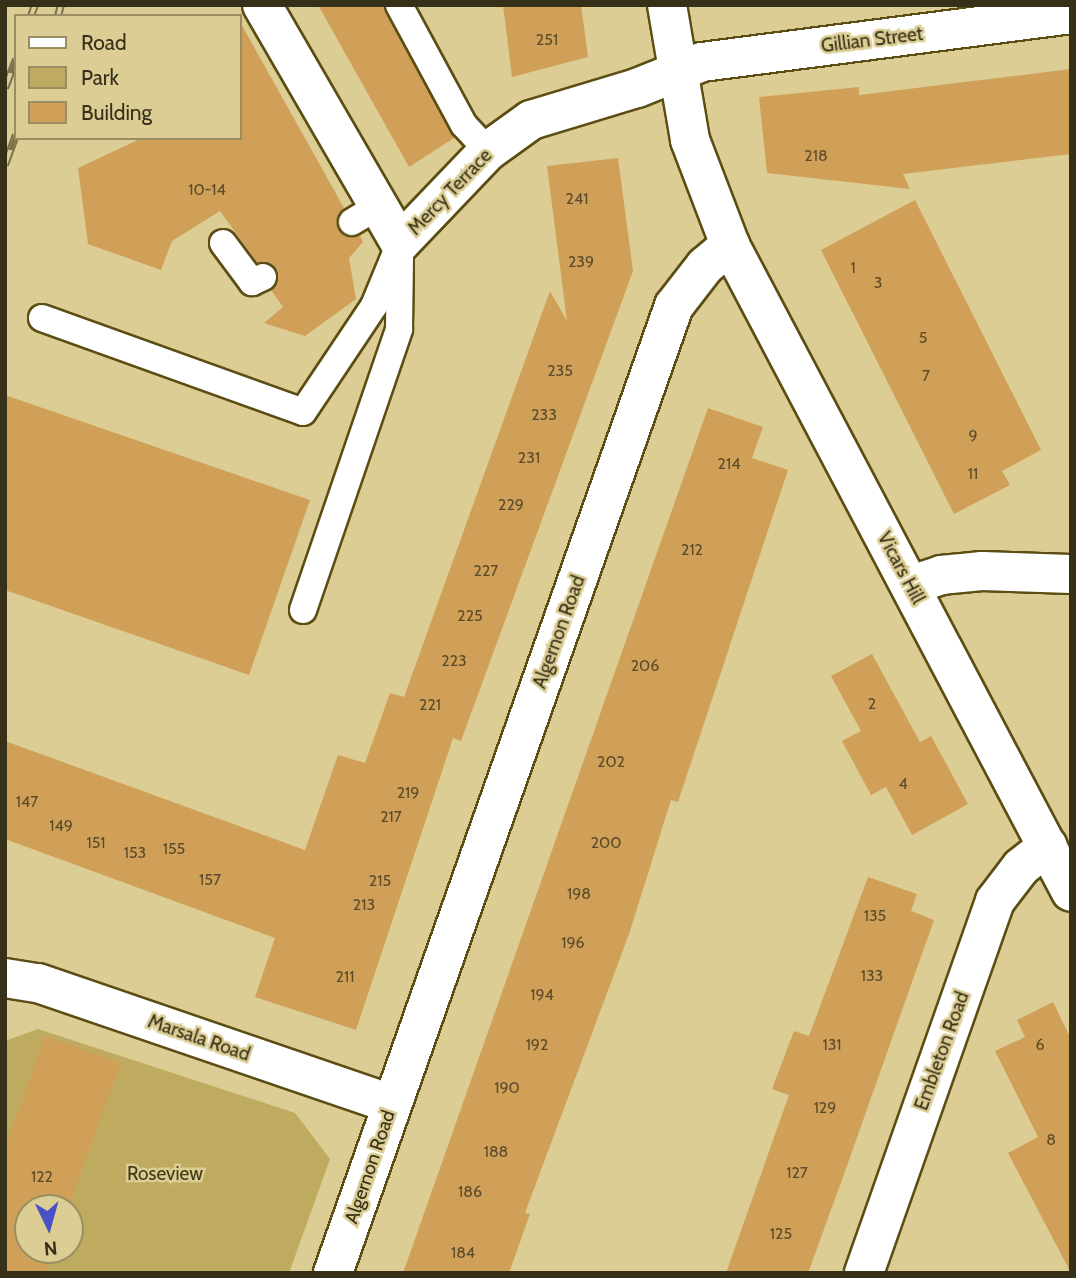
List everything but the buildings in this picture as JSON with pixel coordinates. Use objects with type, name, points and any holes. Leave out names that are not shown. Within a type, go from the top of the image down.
[{"type":"street","name":"Mercy Terrace","points":[[262,5],[365,214],[400,243],[488,151],[531,120],[676,74]]},
{"type":"street","points":[[667,5],[676,74],[690,140],[730,246]]},
{"type":"street","name":"Gillian Street","points":[[676,74],[702,62],[1071,14]]},
{"type":"street","name":"Vicars Hill","points":[[730,246],[1071,892]]},
{"type":"street","name":"Algernon Road","points":[[333,1273],[674,306],[705,266],[730,246]]},
{"type":"street","points":[[911,585],[941,575],[982,571],[1071,574]]},
{"type":"street","name":"Embleton Road","points":[[864,1273],[995,901],[1021,867],[1048,846]]},
{"type":"street","name":"Marsala Road","points":[[5,978],[38,983],[392,1104]]},
{"type":"lane","points":[[399,5],[464,125],[488,151]]},
{"type":"lane","points":[[223,243],[252,282],[263,277]]},
{"type":"lane","points":[[42,318],[303,412],[374,306],[400,243]]},
{"type":"lane","points":[[303,610],[399,329],[400,243]]},
{"type":"green space","name":"Roseview","points":[[38,1029],[295,1113],[330,1159],[289,1273],[5,1273],[5,1041]]},
{"type":"railway","points":[[32,14],[35,5]]},
{"type":"railway","points":[[59,14],[61,5]]},
{"type":"railway","points":[[5,88],[14,64]]},
{"type":"railway","points":[[5,165],[14,140]]}]
